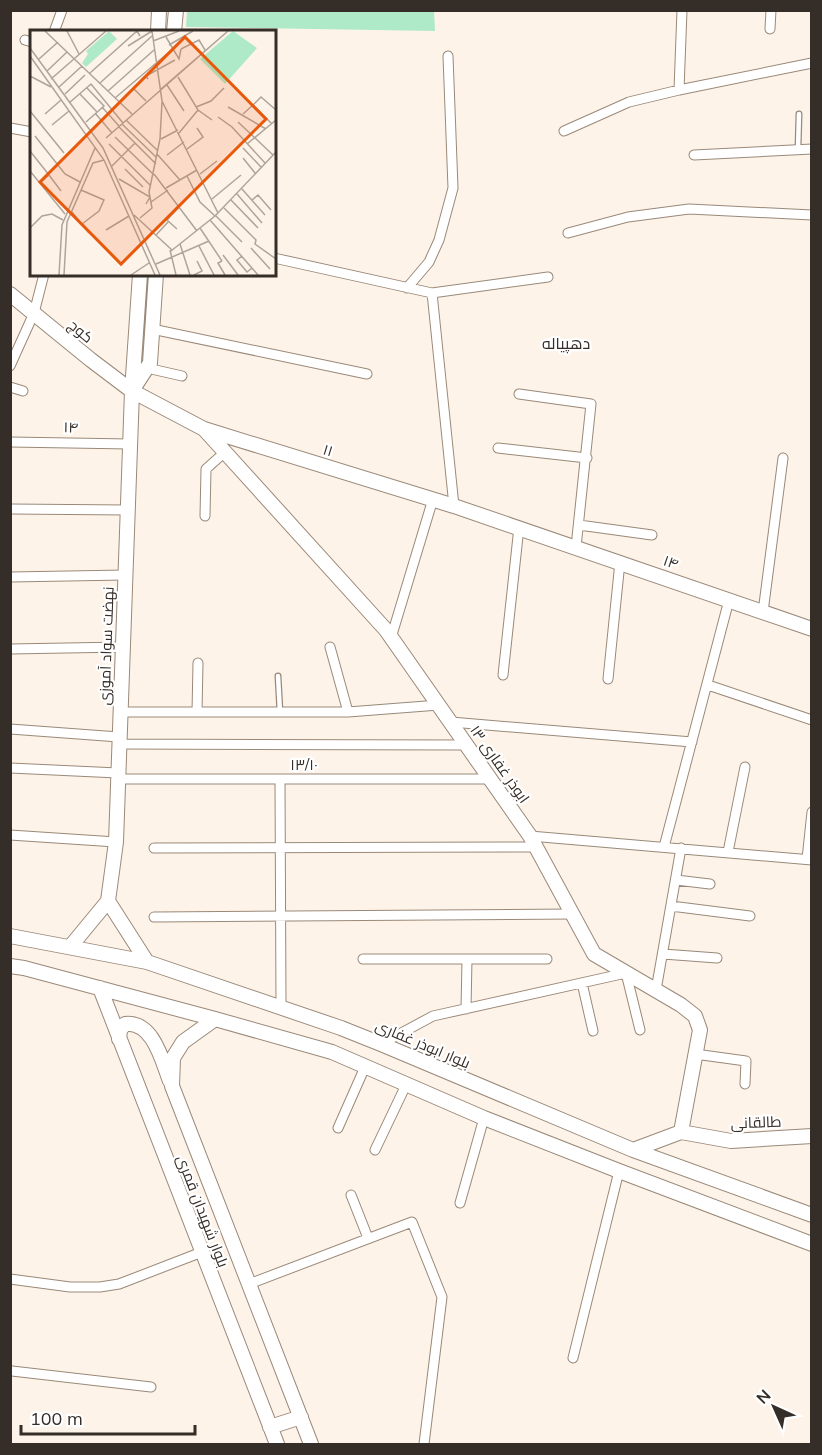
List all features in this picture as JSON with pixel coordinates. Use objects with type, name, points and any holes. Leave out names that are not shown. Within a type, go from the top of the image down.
[{"type":"street","points":[[55,30],[62,10]]},
{"type":"street","points":[[158,30],[159,10]]},
{"type":"street","points":[[174,30],[176,10]]},
{"type":"street","points":[[679,90],[681,10]]},
{"type":"street","points":[[770,29],[771,10]]},
{"type":"street","points":[[406,288],[429,262],[439,240],[453,188],[448,56]]},
{"type":"street","points":[[564,131],[629,102],[812,63]]},
{"type":"street","points":[[10,128],[30,132]]},
{"type":"street","points":[[694,155],[812,148]]},
{"type":"street","points":[[568,233],[628,217],[689,209],[812,215]]},
{"type":"street","points":[[276,258],[432,293],[548,277]]},
{"type":"street","points":[[10,366],[34,313],[43,276]]},
{"type":"street","name":"نهضت سواد آموزی","points":[[108,901],[116,842],[132,391],[140,276]]},
{"type":"street","points":[[132,391],[150,363],[156,276]]},
{"type":"street","points":[[432,293],[454,506]]},
{"type":"street","name":"کوچ","points":[[10,294],[132,391]]},
{"type":"street","points":[[152,329],[367,374]]},
{"type":"street","points":[[147,368],[182,376]]},
{"type":"street","points":[[10,387],[23,391]]},
{"type":"street","name":"۱۱","points":[[132,391],[204,429],[519,527]]},
{"type":"street","points":[[519,394],[591,404],[576,547]]},
{"type":"street","name":"۱۳ ابوذر غفاری","points":[[204,429],[392,638],[533,842],[594,954],[681,1005],[695,1016],[700,1030],[681,1132]]},
{"type":"street","name":"۱۴","points":[[10,442],[130,444]]},
{"type":"street","points":[[498,448],[587,458]]},
{"type":"street","points":[[205,516],[206,469],[225,452]]},
{"type":"street","points":[[763,612],[783,458]]},
{"type":"street","points":[[392,638],[433,499]]},
{"type":"street","points":[[10,509],[128,510]]},
{"type":"street","points":[[579,525],[652,535]]},
{"type":"street","points":[[503,675],[519,527]]},
{"type":"street","name":"۱۴","points":[[519,527],[812,628]]},
{"type":"street","points":[[608,679],[620,562]]},
{"type":"street","points":[[10,577],[125,575]]},
{"type":"street","points":[[664,847],[729,600]]},
{"type":"street","points":[[10,649],[123,647]]},
{"type":"street","points":[[330,647],[348,712]]},
{"type":"street","points":[[197,712],[198,663]]},
{"type":"street","points":[[708,686],[812,720]]},
{"type":"street","points":[[120,712],[348,712],[439,705]]},
{"type":"street","points":[[451,723],[692,742]]},
{"type":"street","points":[[10,729],[119,741],[466,745]]},
{"type":"street","points":[[728,852],[746,767]]},
{"type":"street","name":"۱۳/۱۰","points":[[10,768],[118,776],[491,779]]},
{"type":"street","points":[[280,779],[281,1008]]},
{"type":"street","points":[[154,848],[280,848],[533,842],[681,848],[809,859],[812,812]]},
{"type":"street","points":[[10,835],[116,842]]},
{"type":"street","points":[[656,990],[681,848]]},
{"type":"street","points":[[676,880],[710,884]]},
{"type":"street","points":[[70,947],[108,901],[147,962]]},
{"type":"street","points":[[671,906],[750,916]]},
{"type":"street","points":[[154,917],[573,914]]},
{"type":"street","name":"بلوار ابوذر غفاری","points":[[10,936],[147,962],[281,1008],[381,1044],[633,1150],[812,1215]]},
{"type":"street","points":[[663,954],[717,958]]},
{"type":"street","points":[[363,959],[547,959]]},
{"type":"street","points":[[466,1009],[467,959]]},
{"type":"street","points":[[10,966],[100,988],[332,1052],[484,1118],[812,1244]]},
{"type":"street","points":[[381,1044],[433,1016],[626,973],[640,1030]]},
{"type":"street","points":[[582,983],[593,1031]]},
{"type":"street","name":"بلوار شهیدان قمری","points":[[100,988],[277,1444]]},
{"type":"street","name":"بلوار شهیدان قمری","points":[[215,1019],[183,1042],[173,1058],[172,1086],[301,1417],[315,1444]]},
{"type":"street","points":[[119,1039],[120,1030],[125,1024],[134,1023],[142,1027],[154,1040],[172,1086]]},
{"type":"street","points":[[695,1054],[746,1061],[745,1084]]},
{"type":"street","points":[[338,1128],[365,1066]]},
{"type":"street","points":[[375,1150],[406,1085]]},
{"type":"street","points":[[460,1203],[484,1118]]},
{"type":"street","points":[[633,1150],[681,1132]]},
{"type":"street","name":"طالقانی","points":[[681,1132],[731,1141],[812,1136]]},
{"type":"street","points":[[573,1358],[619,1171]]},
{"type":"street","points":[[351,1195],[368,1238]]},
{"type":"street","points":[[249,1284],[412,1222],[442,1297],[424,1444]]},
{"type":"street","points":[[10,1279],[70,1287],[100,1287],[119,1284],[202,1252]]},
{"type":"street","points":[[10,1382],[11,1371],[151,1386]]},
{"type":"street","points":[[270,1427],[301,1417]]},
{"type":"lane","points":[[798,149],[799,114]]},
{"type":"lane","points":[[278,676],[280,712]]},
{"type":"green space","points":[[187,11],[434,11],[435,31],[186,27]]},
{"type":"district","name":"دهپیاله","points":[[566,343]]}]
